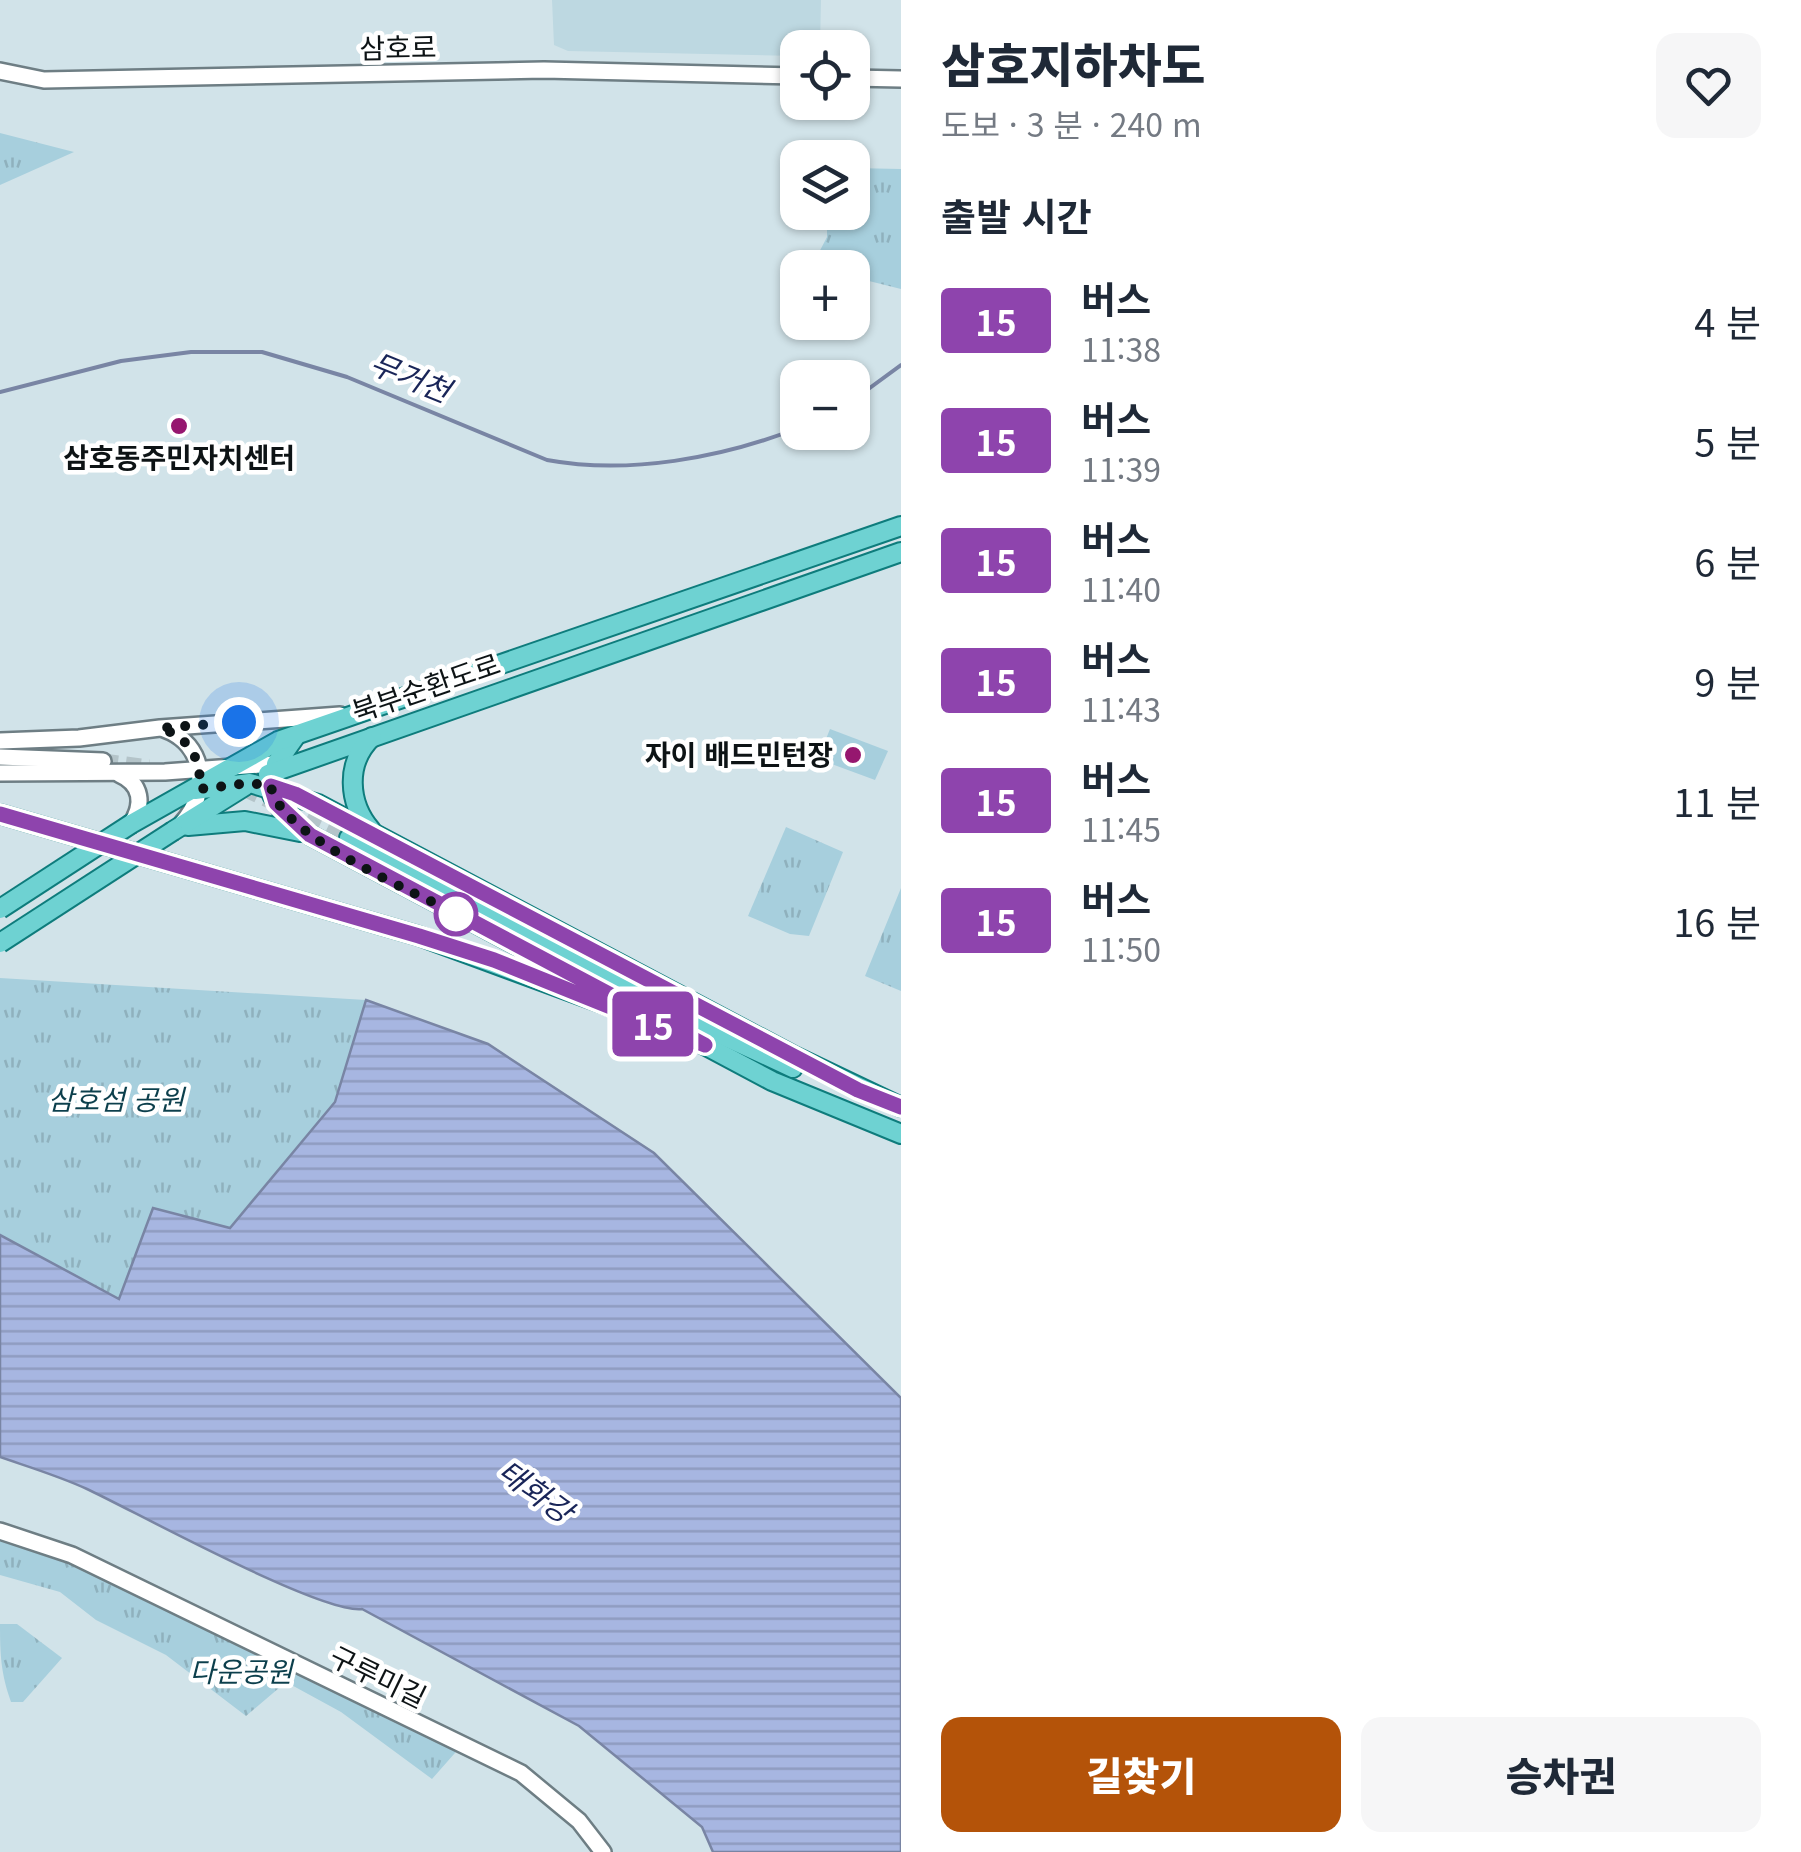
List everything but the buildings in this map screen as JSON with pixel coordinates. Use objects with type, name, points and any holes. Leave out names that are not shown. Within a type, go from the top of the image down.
[{"type":"main road","name":"삼호로","points":[[0,71],[44,80],[544,70],[780,76]]},
{"type":"main road","points":[[870,78],[901,79]]},
{"type":"main road","name":"북부순환도로","points":[[0,908],[200,780],[302,732],[901,526]]},
{"type":"main road","name":"북부순환도로","points":[[0,942],[250,783],[306,759],[901,552]]},
{"type":"main road","points":[[0,741],[79,738],[359,713]]},
{"type":"main road","points":[[160,728],[189,744],[200,780],[192,812],[173,831]]},
{"type":"main road","points":[[302,732],[286,745],[273,774],[276,803],[310,835],[817,1103],[901,1134]]},
{"type":"main road","points":[[374,735],[360,753],[352,783],[358,810],[376,834]]},
{"type":"main road","points":[[0,756],[250,783]]},
{"type":"main road","points":[[0,773],[109,767],[129,779],[139,793],[132,824]]},
{"type":"main road","points":[[221,770],[273,774],[376,834],[794,1056],[901,1108]]},
{"type":"main road","points":[[0,814],[494,960],[705,1045]]},
{"type":"main road","points":[[173,831],[209,822],[245,821],[310,835]]},
{"type":"main road","points":[[350,838],[714,1031],[811,1075],[901,1108]]},
{"type":"main road","name":"구루미길","points":[[0,1531],[72,1555],[521,1773],[579,1821],[602,1852]]},
{"type":"shaded area","points":[[552,0],[821,0],[820,30],[780,30],[780,56],[568,51],[554,45]]},
{"type":"green space","points":[[0,133],[74,152],[0,185]]},
{"type":"green space","points":[[870,168],[901,169],[901,289],[870,281],[870,250],[820,250],[827,230],[870,230]]},
{"type":"green space","name":"자이 배드민턴장","points":[[830,729],[888,751],[875,780],[818,759]]},
{"type":"green space","points":[[786,827],[843,852],[809,936],[790,934],[748,916]]},
{"type":"green space","points":[[901,888],[901,991],[865,976]]},
{"type":"green space","name":"삼호섬 공원","points":[[0,978],[366,1000],[335,1102],[230,1228],[153,1208],[120,1299],[0,1235]]},
{"type":"green space","name":"다운공원","points":[[0,1538],[90,1564],[462,1745],[432,1779],[341,1712],[286,1682],[246,1716],[166,1655],[96,1620],[60,1592],[0,1575]]},
{"type":"green space","points":[[0,1624],[17,1624],[62,1658],[23,1702],[11,1702],[8,1692]]},
{"type":"water","name":"태화강","points":[[366,1000],[488,1044],[654,1153],[901,1398],[901,1852],[713,1852],[702,1827],[579,1726],[362,1609],[309,1596],[87,1489],[0,1457],[0,1235],[119,1299],[153,1208],[230,1228],[335,1102]]},
{"type":"waterway","name":"무거천","points":[[0,392],[121,361],[191,352],[262,352],[347,377],[547,460],[610,466],[674,461],[780,435]]},
{"type":"waterway","name":"무거천","points":[[870,388],[901,365]]},
{"type":"tunnel","points":[[103,761],[149,767]]},
{"type":"tunnel","points":[[244,789],[349,838]]},
{"type":"bus line","name":"15","points":[[0,814],[494,960],[705,1045],[310,835],[276,803],[271,786],[318,804],[858,1090],[901,1107]]},
{"type":"place","name":"삼호동주민자치센터","points":[[179,426]]},
{"type":"place","name":"자이 배드민턴장","points":[[853,755]]},
{"type":"route","points":[[239,722],[160,728],[182,738],[195,753],[200,789],[250,783],[271,786],[276,803],[310,835],[461,916],[456,914]]}]
